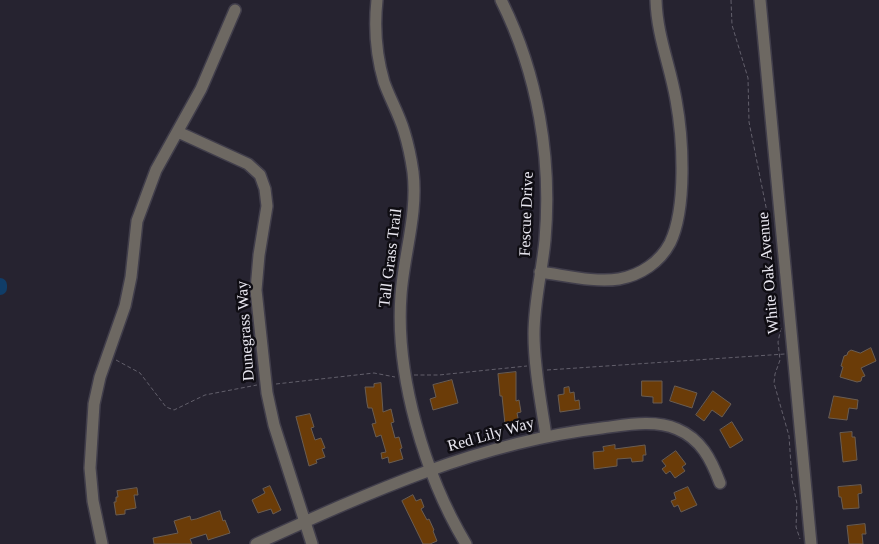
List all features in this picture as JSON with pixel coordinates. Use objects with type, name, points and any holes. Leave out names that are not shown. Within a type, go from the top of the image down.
[{"type":"street","name":"Tall Grass Trail","points":[[376,0],[378,55],[384,82],[404,131],[410,154],[414,183],[413,222],[403,273],[400,308],[405,376],[416,420],[444,503],[466,544]]},
{"type":"street","name":"Fescue Drive","points":[[501,0],[526,60],[542,133],[547,205],[545,242],[534,319],[536,368],[546,436]]},
{"type":"street","points":[[540,272],[603,280],[630,276],[652,265],[670,242],[680,198],[681,144],[679,114],[674,86],[658,30],[656,0]]},
{"type":"street","name":"White Oak Avenue","points":[[760,0],[811,544]]},
{"type":"street","points":[[102,544],[93,494],[90,444],[94,404],[106,357],[125,306],[131,277],[137,221],[156,170],[201,89],[236,10]]},
{"type":"street","name":"Dunegrass Way","points":[[178,132],[248,164],[260,175],[265,189],[267,206],[259,255],[256,290],[266,384],[274,425],[312,544]]},
{"type":"street","name":"Red Lily Way","points":[[256,544],[364,495],[492,449],[546,436],[625,425],[654,424],[670,426],[687,434],[703,447],[720,483]]},
{"type":"path","points":[[730,0],[732,25],[748,78],[749,122],[768,217],[772,283],[780,320]]},
{"type":"path","points":[[781,326],[778,342],[780,360],[774,383],[790,436],[792,480],[797,504],[796,527],[801,544]]},
{"type":"path","points":[[106,357],[118,360],[140,372],[166,407],[174,410],[205,395],[240,387],[374,373],[396,377],[792,354]]},
{"type":"building","points":[[871,348],[876,361],[861,368],[865,376],[862,377],[861,381],[857,382],[840,377],[844,356],[848,352],[851,350],[860,353]]},
{"type":"building","points":[[516,372],[516,401],[519,400],[521,412],[517,413],[519,423],[505,424],[498,374]]},
{"type":"building","points":[[452,380],[458,403],[433,410],[430,399],[436,397],[433,385]]},
{"type":"building","points":[[642,381],[662,381],[662,403],[653,403],[653,397],[642,396]]},
{"type":"building","points":[[381,383],[383,412],[391,409],[394,422],[391,423],[395,438],[399,437],[402,448],[400,449],[403,459],[389,463],[388,457],[382,459],[381,453],[386,452],[381,435],[376,437],[372,424],[376,423],[372,408],[368,408],[365,387],[374,387],[374,384]]},
{"type":"building","points":[[675,386],[697,393],[692,408],[670,401]]},
{"type":"building","points":[[569,387],[570,393],[574,392],[575,401],[579,400],[580,409],[560,412],[558,395],[564,394],[564,388]]},
{"type":"building","points":[[713,391],[731,404],[722,417],[712,410],[704,421],[696,415]]},
{"type":"building","points":[[834,396],[858,400],[857,409],[849,408],[847,420],[829,418]]},
{"type":"building","points":[[310,414],[314,427],[311,428],[315,440],[321,438],[325,448],[322,449],[325,457],[316,460],[317,463],[309,466],[296,417]]},
{"type":"building","points":[[732,422],[743,440],[730,448],[720,430]]},
{"type":"building","points":[[852,432],[852,437],[855,437],[857,460],[843,462],[840,433]]},
{"type":"building","points":[[615,445],[615,449],[645,445],[646,455],[643,455],[643,461],[632,462],[631,458],[617,459],[617,466],[594,469],[593,452],[604,451],[603,447]]},
{"type":"building","points":[[676,451],[686,464],[682,467],[685,471],[675,478],[670,471],[666,474],[662,469],[666,466],[662,461]]},
{"type":"building","points":[[861,485],[862,493],[858,494],[859,508],[843,509],[838,487]]},
{"type":"building","points":[[270,486],[281,510],[273,514],[271,509],[258,513],[252,500],[265,493],[263,489]]},
{"type":"building","points":[[688,487],[697,505],[681,512],[678,505],[674,507],[671,501],[676,499],[674,493]]},
{"type":"building","points":[[137,488],[138,495],[134,495],[136,508],[125,510],[125,514],[116,515],[114,502],[116,502],[116,497],[118,497],[117,491]]},
{"type":"building","points":[[413,495],[416,501],[421,499],[424,507],[421,509],[427,520],[429,519],[437,541],[423,544],[402,501]]},
{"type":"building","points":[[220,511],[230,533],[208,540],[206,534],[190,539],[192,544],[154,544],[153,538],[178,533],[174,521],[190,516],[191,520],[196,519]]},
{"type":"building","points":[[865,524],[866,534],[862,534],[863,544],[849,544],[847,526]]}]
